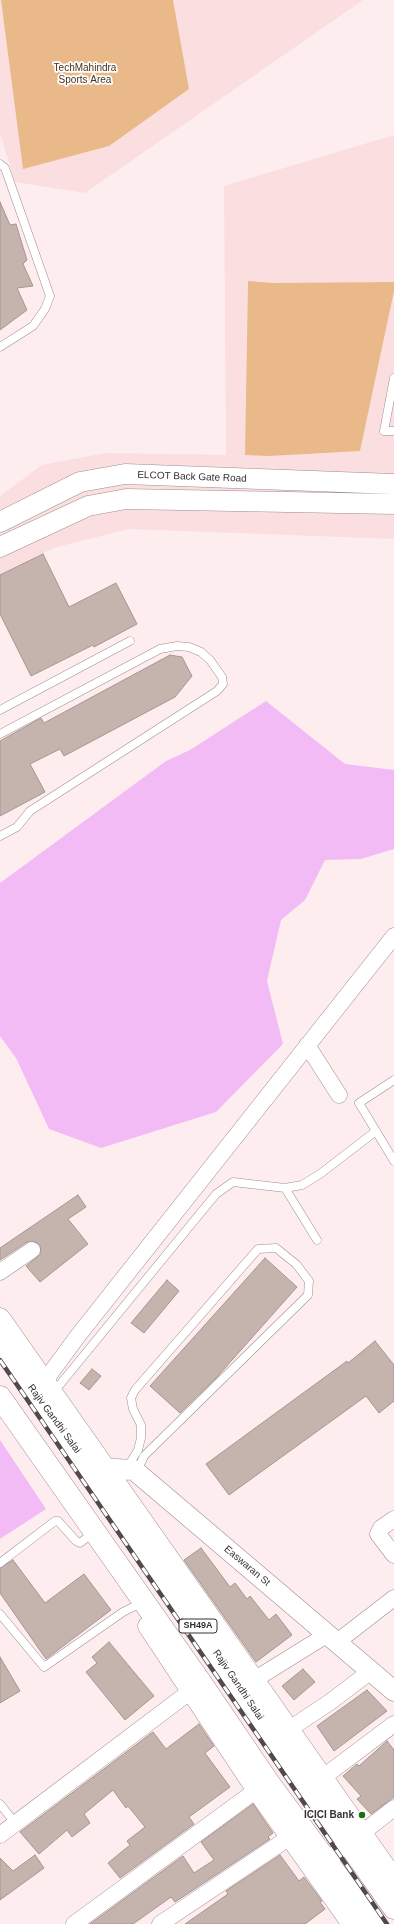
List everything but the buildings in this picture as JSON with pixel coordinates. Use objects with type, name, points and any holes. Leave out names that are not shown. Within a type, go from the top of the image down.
[{"type":"main road","name":"Rajiv Gandhi Salai","points":[[0,1345],[97,1468],[355,1840],[394,1908]]},
{"type":"main road","name":"SH49A","points":[[0,1397],[75,1503],[262,1786],[326,1861],[372,1924]]},
{"type":"street","name":"ELCOT Back Gate Road","points":[[0,522],[80,482],[125,474],[252,480],[394,484]]},
{"type":"street","points":[[249,502],[252,480]]},
{"type":"street","points":[[0,548],[88,506],[126,500],[394,504]]},
{"type":"street","points":[[49,1388],[77,1337],[394,936]]},
{"type":"street","points":[[307,1045],[339,1096]]},
{"type":"street","points":[[0,1272],[32,1250]]},
{"type":"street","points":[[0,1318],[49,1388],[97,1468],[254,1680],[322,1778],[355,1840],[394,1880]]},
{"type":"street","points":[[97,1468],[131,1471]]},
{"type":"street","name":"Easwaran St","points":[[131,1471],[394,1691]]},
{"type":"street","points":[[0,1835],[196,1687],[135,1606],[95,1546],[75,1503]]},
{"type":"street","points":[[394,1519],[380,1528],[378,1534],[394,1555]]},
{"type":"street","points":[[254,1680],[332,1638],[394,1598]]},
{"type":"street","points":[[288,1730],[330,1702],[371,1671]]},
{"type":"street","points":[[322,1778],[394,1724]]},
{"type":"street","points":[[74,1924],[262,1786],[290,1837],[352,1924]]},
{"type":"street","points":[[326,1861],[355,1840],[394,1808]]},
{"type":"street","points":[[160,1924],[290,1837]]},
{"type":"lane","points":[[0,164],[5,168],[50,296],[45,309],[33,326],[0,347]]},
{"type":"lane","points":[[394,378],[384,431],[394,431]]},
{"type":"lane","points":[[0,710],[130,641]]},
{"type":"lane","points":[[0,734],[160,649],[177,646],[189,647],[201,652],[210,660],[222,677],[223,684],[217,691],[30,811],[16,828],[0,836]]},
{"type":"lane","points":[[394,1080],[359,1103],[394,1161]]},
{"type":"lane","points":[[49,1388],[216,1194],[233,1182],[285,1188],[302,1185],[320,1174],[376,1131]]},
{"type":"lane","points":[[285,1188],[317,1240]]},
{"type":"lane","points":[[276,1248],[296,1264],[309,1281],[308,1295],[144,1456],[131,1471],[141,1438],[141,1425],[133,1409],[131,1398],[135,1390],[258,1249],[276,1248]]},
{"type":"lane","points":[[0,1563],[55,1521],[58,1521],[76,1542],[80,1543],[90,1535]]},
{"type":"lane","points":[[0,1614],[44,1667],[122,1612],[135,1606]]},
{"type":"lane","points":[[0,1804],[15,1823]]},
{"type":"shaded area","points":[[0,0],[363,0],[85,193],[15,182],[0,133]]},
{"type":"shaded area","points":[[394,135],[394,539],[129,529],[53,548],[0,575],[0,496],[42,465],[106,453],[226,455],[224,186]]},
{"type":"shaded area","points":[[266,701],[345,764],[394,770],[394,849],[361,859],[325,860],[305,900],[281,920],[267,981],[283,1044],[216,1112],[101,1148],[49,1129],[16,1058],[0,1036],[0,883],[166,761],[190,750]]},
{"type":"shaded area","points":[[0,1440],[46,1509],[0,1539]]},
{"type":"green space","name":"TechMahindra Sports Area","points":[[1,0],[173,0],[189,89],[109,146],[23,169]]},
{"type":"green space","points":[[248,281],[273,283],[394,282],[394,291],[360,451],[269,456],[245,455]]},
{"type":"railway","points":[[0,1360],[387,1924]]},
{"type":"place","name":"ICICI Bank","points":[[362,1815]]}]
